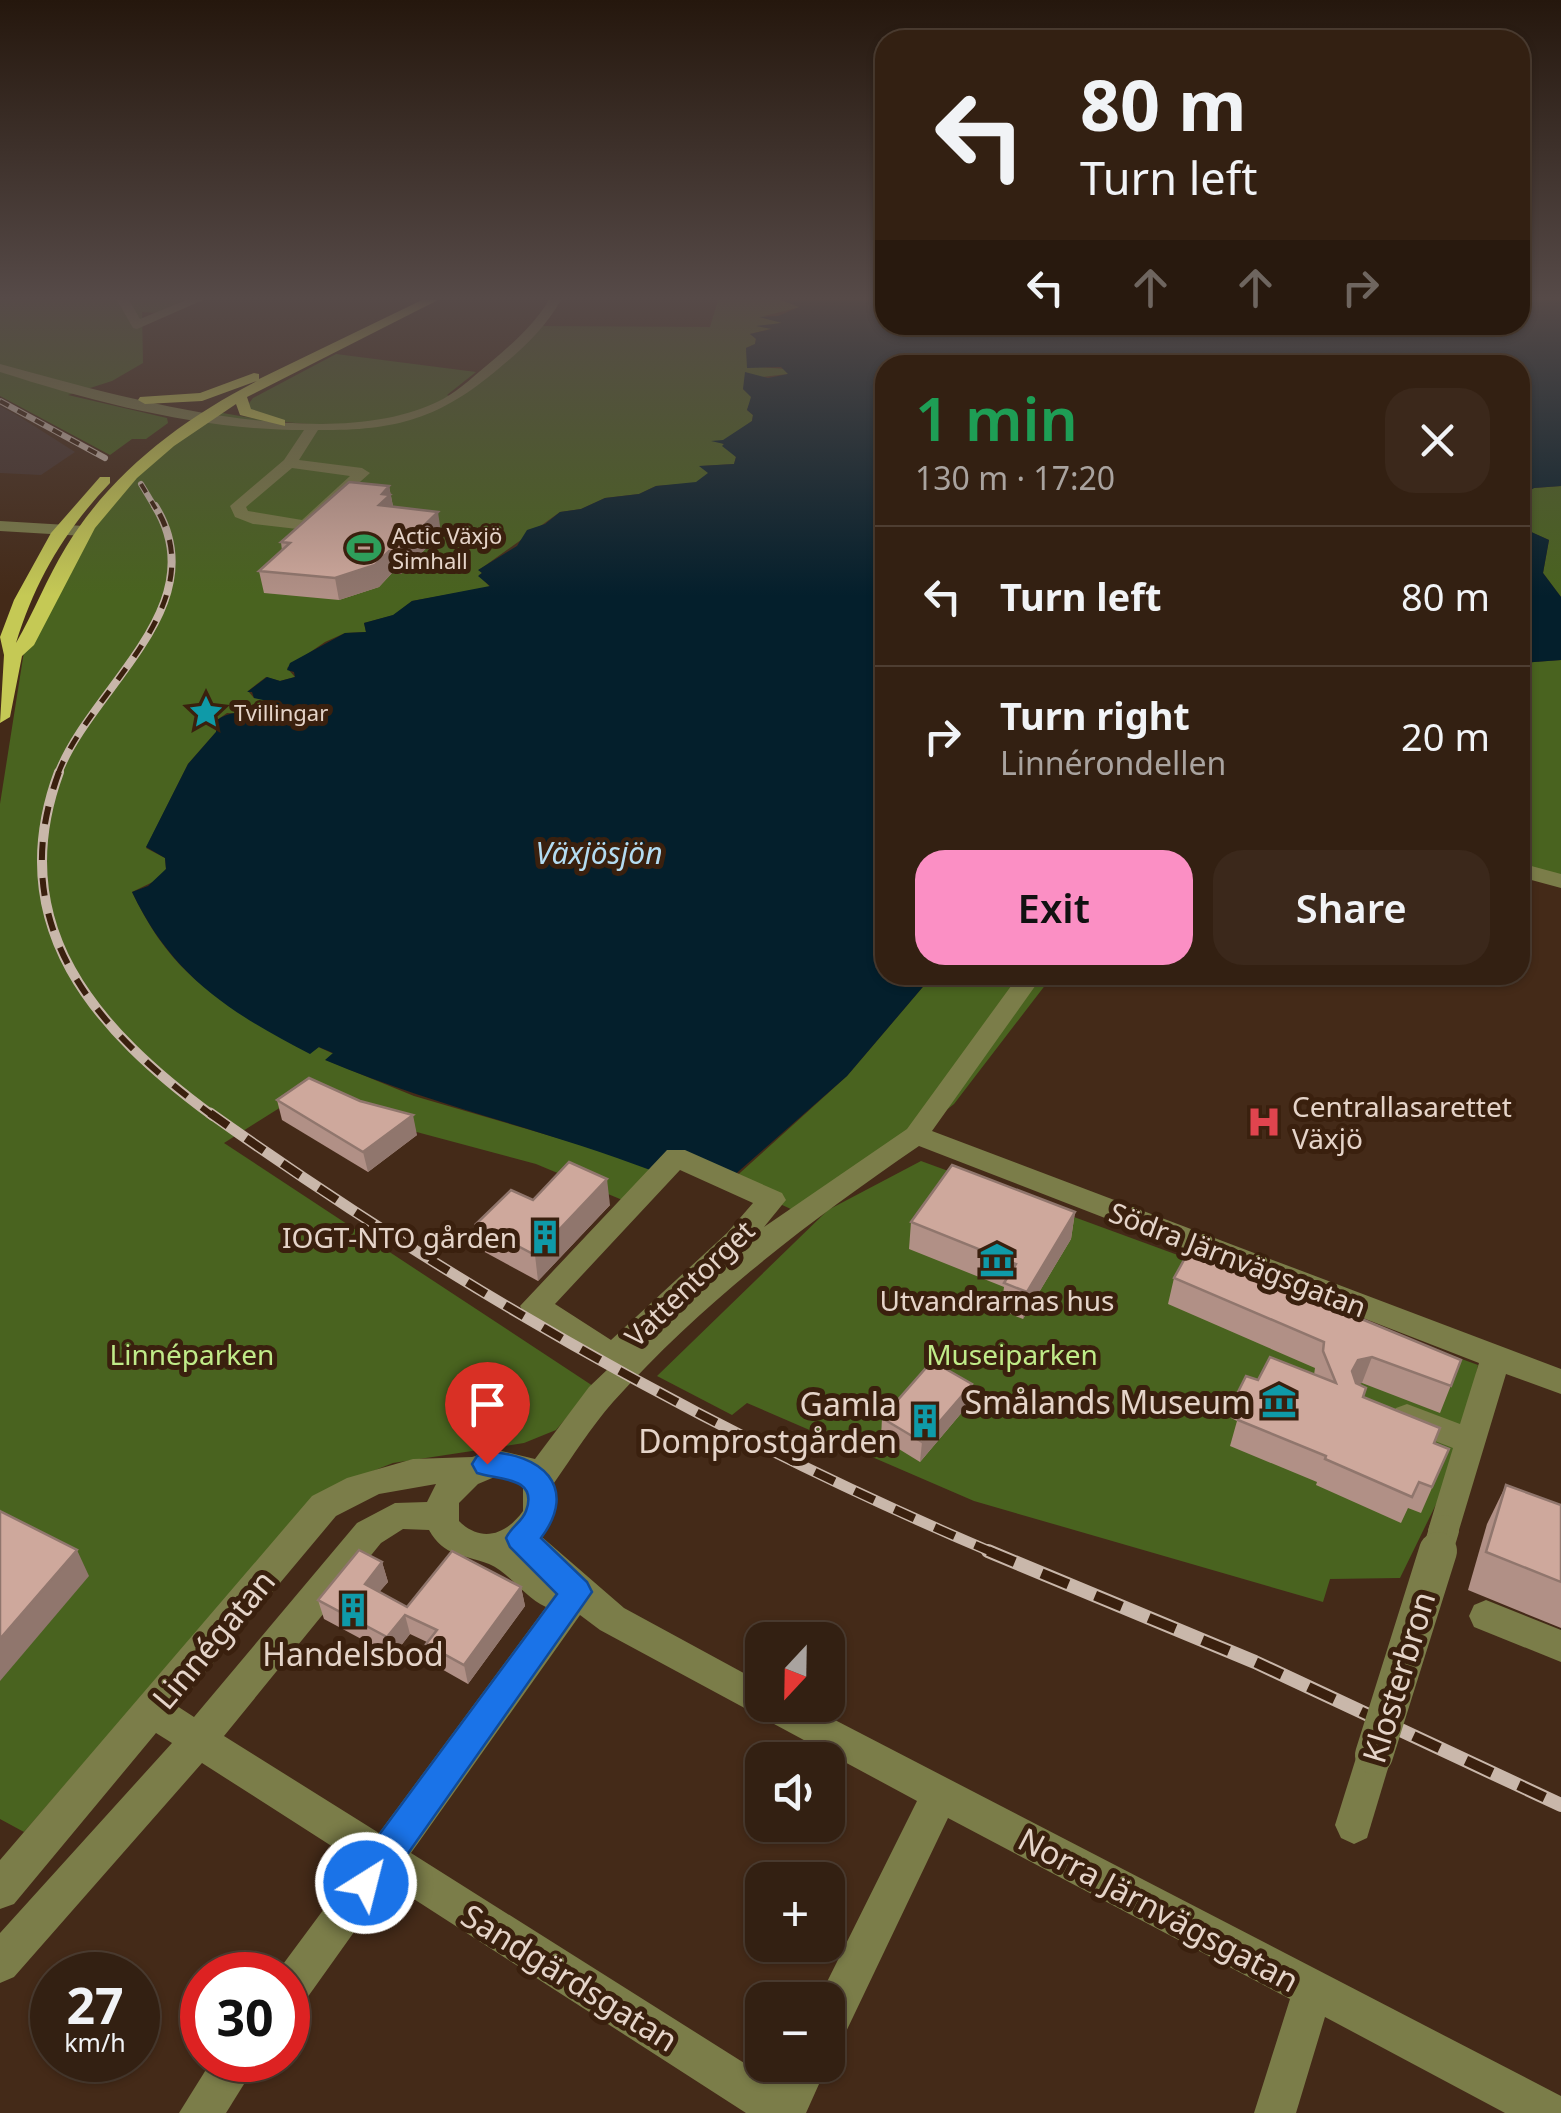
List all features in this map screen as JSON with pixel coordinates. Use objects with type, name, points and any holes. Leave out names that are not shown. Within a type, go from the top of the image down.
[{"type":"main road","points":[[145,400],[181,399]]},
{"type":"main road","points":[[0,717],[14,654],[25,645],[64,562],[84,531],[136,470],[223,399]]},
{"type":"main road","points":[[14,654],[6,647],[16,611],[60,530],[103,482],[168,428],[238,399]]},
{"type":"main road","points":[[240,399],[245,412],[287,424]]},
{"type":"main road","points":[[127,402],[166,414],[168,428]]},
{"type":"street","points":[[113,399],[314,426],[389,420],[451,399]]},
{"type":"street","points":[[137,399],[204,412]]},
{"type":"street","points":[[288,462],[362,473],[306,525],[241,514],[238,506],[288,462],[314,426]]},
{"type":"street","points":[[0,526],[84,531]]},
{"type":"street","points":[[1530,873],[1561,882]]},
{"type":"street","points":[[537,1482],[600,1396],[674,1320],[791,1220],[916,1134],[1025,985]]},
{"type":"street","name":"Södra Järnvägsgatan","points":[[916,1134],[1561,1382]]},
{"type":"street","name":"Vattentorget","points":[[676,1157],[772,1200],[737,1240],[613,1356],[535,1306],[676,1157]]},
{"type":"street","name":"Klosterbron","points":[[1354,1825],[1496,1358]]},
{"type":"street","points":[[1380,1406],[1472,1442]]},
{"type":"street","points":[[506,1464],[526,1470],[537,1482],[542,1509],[534,1526],[508,1543],[465,1545],[448,1531],[443,1520],[446,1494],[471,1470],[506,1464]]},
{"type":"street","name":"Linnégatan","points":[[0,1890],[324,1506],[350,1488],[385,1477],[430,1470],[471,1470]]},
{"type":"street","name":"Linnégatan","points":[[0,1963],[196,1742],[388,1516],[418,1512],[443,1520]]},
{"type":"street","points":[[508,1543],[552,1594],[576,1592],[612,1619],[745,1692]]},
{"type":"street","points":[[310,1961],[576,1592]]},
{"type":"street","points":[[1486,1616],[1561,1646]]},
{"type":"street","name":"Sandgärdsgatan","points":[[154,1712],[784,2113]]},
{"type":"street","name":"Norra Järnvägsgatan","points":[[802,1722],[1549,2113]]},
{"type":"street","points":[[845,1988],[940,1794]]},
{"type":"street","points":[[1275,2113],[1313,1989]]},
{"type":"street","points":[[200,2113],[222,2082]]},
{"type":"street","points":[[784,2113],[799,2082]]},
{"type":"shaded area","points":[[0,406],[75,452],[41,475],[0,473]]},
{"type":"green space","points":[[5,399],[84,399],[167,418],[168,423],[146,439],[132,439],[110,455]]},
{"type":"green space","name":"Linnéparken","points":[[253,399],[449,399],[444,404],[450,399],[751,399],[747,410],[753,415],[752,421],[722,443],[736,457],[734,464],[701,466],[709,473],[697,483],[656,486],[639,494],[605,498],[581,509],[560,512],[479,570],[490,587],[412,601],[394,615],[364,623],[366,632],[345,633],[325,642],[287,668],[295,677],[280,681],[266,677],[248,691],[254,698],[269,699],[272,703],[248,714],[227,713],[217,720],[216,732],[188,764],[146,848],[165,858],[166,869],[159,879],[132,892],[170,954],[192,976],[241,1010],[334,1054],[326,1060],[414,1096],[653,1170],[632,1204],[536,1164],[383,1123],[305,1092],[224,1143],[593,1386],[556,1430],[524,1443],[393,1463],[335,1486],[295,1520],[24,1832],[0,1819],[0,804],[25,645],[64,562],[136,470],[217,412],[293,425],[329,424],[269,418],[247,406]]},
{"type":"green space","points":[[1561,486],[1561,597],[1543,573],[1549,540],[1530,531],[1530,490]]},
{"type":"green space","points":[[1561,660],[1561,885],[1530,876],[1530,662]]},
{"type":"green space","points":[[924,985],[1045,985],[954,1104],[916,1134],[795,1211],[731,1181],[847,1076]]},
{"type":"green space","name":"Museiparken","points":[[921,1161],[1478,1365],[1444,1530],[1442,1492],[1400,1578],[1330,1579],[1323,1602],[974,1501],[747,1403],[732,1415],[657,1376],[828,1210]]},
{"type":"water","name":"Växjösjön","points":[[751,399],[875,399],[875,985],[924,985],[847,1076],[731,1178],[675,1155],[653,1171],[365,1076],[325,1060],[333,1053],[319,1047],[310,1054],[229,1006],[185,969],[165,947],[132,892],[148,886],[166,869],[165,858],[146,847],[188,764],[216,732],[217,720],[272,702],[247,692],[267,677],[280,681],[295,677],[294,672],[287,670],[290,663],[345,633],[366,632],[364,623],[393,615],[412,601],[490,586],[478,576],[482,573],[478,570],[517,546],[527,530],[545,524],[560,512],[581,509],[605,498],[639,494],[656,486],[696,482],[708,473],[699,466],[734,464],[736,457],[724,444],[711,441],[723,440],[752,421],[753,415],[747,410]]},
{"type":"water","name":"Växjösjön","points":[[1530,399],[1561,399],[1561,486],[1530,490]]},
{"type":"water","points":[[1530,531],[1549,540],[1543,573],[1561,597],[1561,660],[1530,662]]},
{"type":"building","points":[[349,482],[389,486],[382,494],[390,495],[379,505],[438,512],[397,552],[389,551],[375,565],[335,578],[259,571],[290,543],[281,542]]},
{"type":"building","points":[[309,1078],[360,1101],[413,1115],[363,1152],[277,1100]]},
{"type":"building","points":[[569,1162],[607,1179],[535,1255],[476,1224],[511,1190],[533,1200]]},
{"type":"building","points":[[952,1165],[1075,1212],[1027,1292],[1004,1283],[1016,1264],[911,1222]]},
{"type":"building","points":[[1190,1249],[1306,1297],[1313,1283],[1354,1299],[1347,1313],[1461,1360],[1451,1386],[1372,1357],[1358,1360],[1352,1371],[1356,1383],[1366,1388],[1363,1397],[1440,1428],[1434,1443],[1449,1449],[1432,1487],[1419,1482],[1412,1497],[1238,1420],[1249,1396],[1238,1392],[1246,1376],[1258,1380],[1270,1357],[1336,1383],[1323,1351],[1324,1342],[1174,1278]]},
{"type":"building","points":[[932,1361],[972,1384],[922,1442],[882,1418]]},
{"type":"building","points":[[1506,1485],[1561,1505],[1561,1582],[1486,1552]]},
{"type":"building","points":[[0,1511],[77,1550],[0,1639]]},
{"type":"building","points":[[359,1550],[382,1562],[365,1584],[407,1607],[452,1551],[521,1587],[464,1665],[426,1644],[437,1630],[405,1615],[387,1637],[318,1600]]},
{"type":"railway","points":[[0,401],[105,458]]},
{"type":"railway","points":[[141,484],[156,509]]},
{"type":"railway","points":[[59,772],[74,742],[142,645],[160,612],[170,578],[170,543],[155,506]]},
{"type":"railway","points":[[59,772],[44,827],[43,879],[52,926],[71,970],[98,1010],[132,1048],[213,1116]]},
{"type":"railway","points":[[210,1113],[397,1239],[590,1354],[789,1459],[994,1553]]},
{"type":"railway","points":[[988,1551],[1255,1662],[1561,1805]]},
{"type":"place","name":"Actic Växjö Simhall","points":[[364,548]]},
{"type":"place","name":"Tvillingar","points":[[206,712]]},
{"type":"place","name":"Centrallasarettet Växjö","points":[[1264,1122]]},
{"type":"place","name":"IOGT-NTO gården","points":[[545,1237]]},
{"type":"place","name":"Utvandrarnas hus","points":[[997,1260]]},
{"type":"place","name":"Smålands Museum","points":[[1279,1401]]},
{"type":"place","name":"Gamla Domprostgården","points":[[925,1421]]},
{"type":"place","name":"Handelsbod","points":[[353,1610]]},
{"type":"route","points":[[366,1883],[576,1592],[548,1560],[521,1538],[534,1526],[542,1509],[541,1489],[535,1478],[512,1465],[487,1464]]}]
